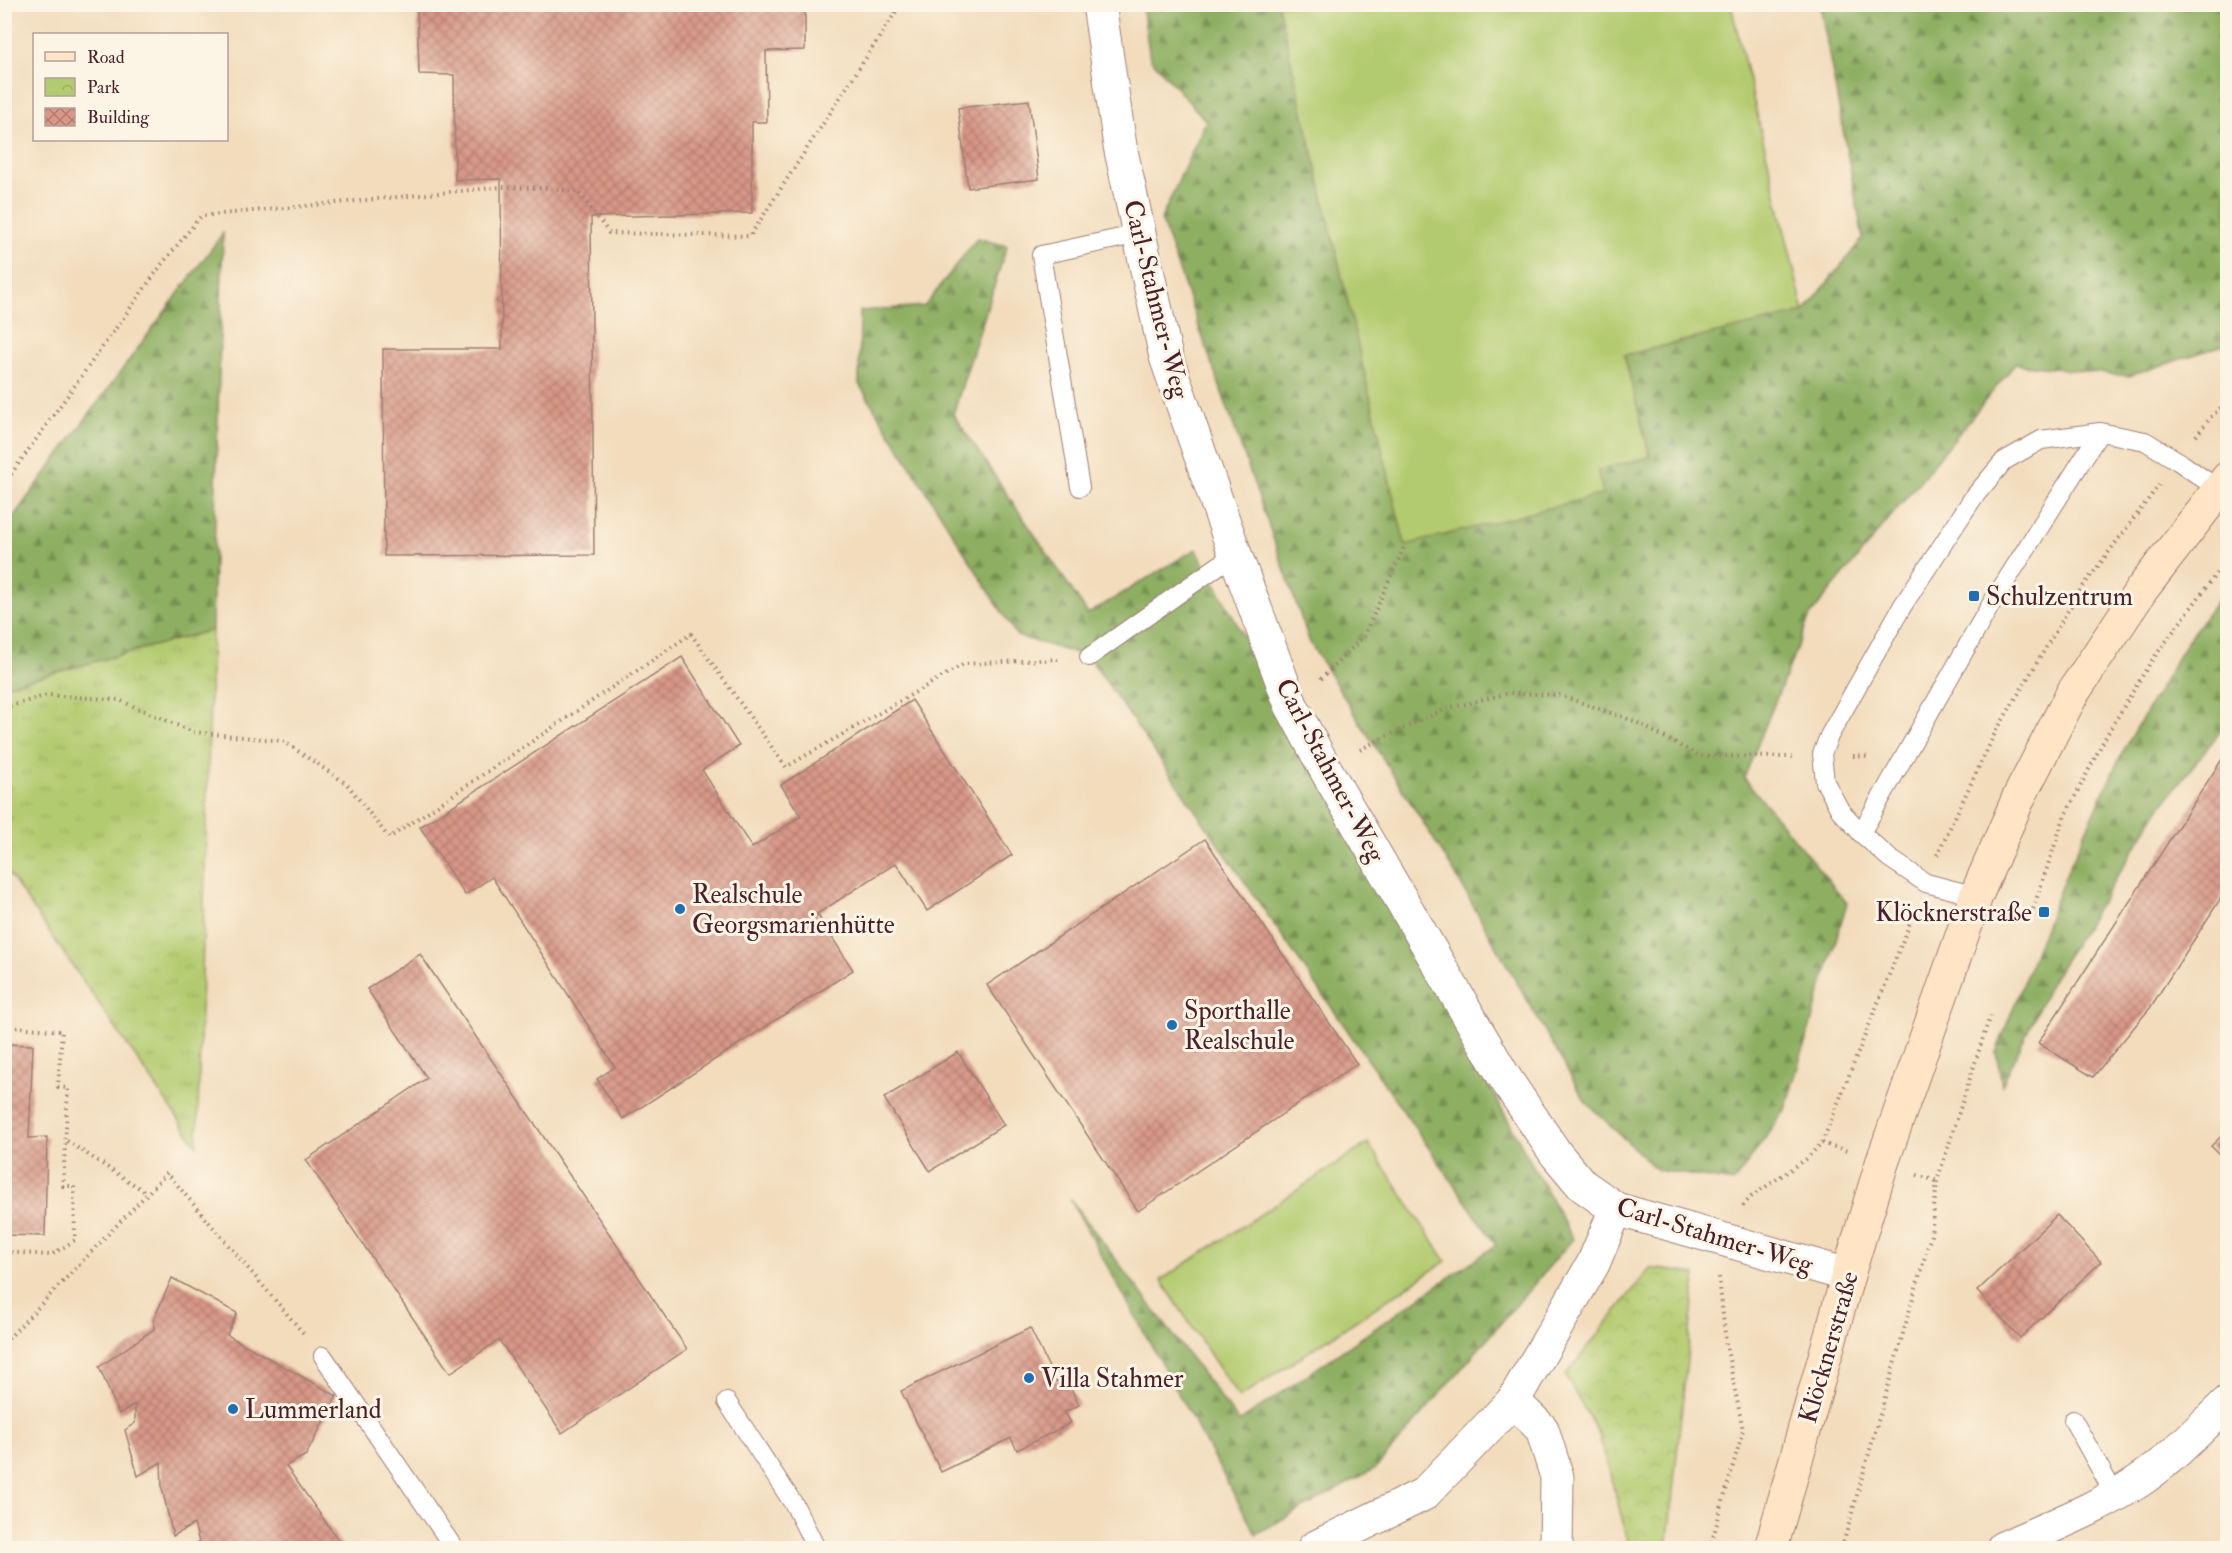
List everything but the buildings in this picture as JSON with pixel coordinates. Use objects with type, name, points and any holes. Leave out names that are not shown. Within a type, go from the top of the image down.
[{"type":"main road","name":"Klöcknerstraße","points":[[1771,1548],[1882,1163],[1976,896],[2019,797],[2072,694],[2142,589],[2223,484]]},
{"type":"street","name":"Carl-Stahmer-Weg","points":[[1099,4],[1120,146],[1166,357],[1291,705],[1326,770],[1503,1075],[1556,1154],[1575,1177],[1582,1185],[1616,1209],[1848,1275]]},
{"type":"street","points":[[1314,1548],[1424,1494],[1513,1401],[1593,1264],[1616,1209]]},
{"type":"street","points":[[1513,1401],[1542,1429],[1557,1478],[1556,1548]]},
{"type":"street","points":[[2003,1548],[2140,1481],[2228,1402]]},
{"type":"lane","points":[[1080,487],[1041,255],[1139,234]]},
{"type":"lane","points":[[1861,833],[1990,606],[2100,432]]},
{"type":"lane","points":[[1976,896],[1926,883],[1889,858],[1840,810],[1825,782],[1822,754],[1829,736],[1903,605],[1973,498],[2004,461],[2041,440],[2100,432],[2145,441],[2223,484]]},
{"type":"lane","points":[[1089,657],[1235,554]]},
{"type":"lane","points":[[323,1356],[454,1548]]},
{"type":"lane","points":[[727,1402],[795,1506],[816,1548]]},
{"type":"lane","points":[[2073,1420],[2115,1495]]},
{"type":"path","points":[[4,484],[162,264],[201,216],[501,187],[545,188],[579,192],[609,233],[750,236],[901,4]]},
{"type":"path","points":[[1710,1548],[1743,1430],[1726,1344],[1718,1263],[1735,1216],[1751,1197],[1806,1159],[1822,1143],[1942,843],[1995,733],[2074,599],[2150,495],[2211,417],[2228,401]]},
{"type":"path","points":[[1291,705],[1331,670],[1364,636],[1405,544]]},
{"type":"path","points":[[2033,909],[2064,818],[2105,738],[2151,663],[2228,558]]},
{"type":"path","points":[[4,708],[47,695],[119,700],[193,732],[283,741],[347,784],[389,838],[691,634],[786,767],[964,664],[1089,657]]},
{"type":"path","points":[[1326,770],[1378,740],[1448,708],[1510,693],[1559,695],[1634,721],[1699,756],[1780,759],[1822,754],[1904,758]]},
{"type":"path","points":[[1842,1548],[1931,1235],[1937,1181],[1990,1016]]},
{"type":"path","points":[[4,1026],[62,1031],[58,1088],[68,1088],[63,1186],[74,1186],[75,1240],[51,1256],[4,1252]]},
{"type":"path","points":[[66,1141],[147,1193]]},
{"type":"path","points":[[4,1343],[167,1173],[323,1356]]},
{"type":"green space","points":[[1142,5],[1278,5],[1405,544],[1602,493],[1597,470],[1650,457],[1624,355],[1804,312],[1863,238],[1820,5],[2227,5],[2227,344],[2129,376],[2015,364],[1810,616],[1744,778],[1847,903],[1785,1110],[1734,1182],[1657,1170],[1585,1101],[1448,862],[1310,643],[1161,219],[1206,121],[1150,58]]},
{"type":"green space","points":[[1278,5],[1731,5],[1804,312],[1624,355],[1650,457],[1597,470],[1603,494],[1405,545]]},
{"type":"green space","points":[[223,233],[212,630],[5,686],[5,528]]},
{"type":"green space","points":[[977,238],[1007,246],[953,414],[1088,614],[1196,549],[1573,1239],[1376,1468],[1256,1534],[1070,1199],[1239,1422],[1496,1245],[1089,657],[1017,636],[859,384],[860,311],[925,306]]},
{"type":"green space","points":[[2227,587],[2227,723],[2159,809],[2051,982],[2002,1085],[1996,1052],[2066,874],[2121,755],[2187,641]]},
{"type":"green space","points":[[212,630],[197,1146],[5,868],[4,686]]},
{"type":"green space","points":[[1368,1143],[1446,1261],[1239,1398],[1161,1280]]},
{"type":"green space","points":[[1650,1268],[1696,1274],[1667,1548],[1630,1548],[1599,1434],[1565,1376]]},
{"type":"place","name":"Schulzentrum","points":[[1974,596]]},
{"type":"place","name":"Realschule Georgsmarienhütte","points":[[680,909]]},
{"type":"place","name":"Klöcknerstraße","points":[[2044,912]]},
{"type":"place","name":"Sporthalle Realschule","points":[[1172,1025]]},
{"type":"place","name":"Villa Stahmer","points":[[1029,1378]]},
{"type":"place","name":"Lummerland","points":[[233,1409]]}]
